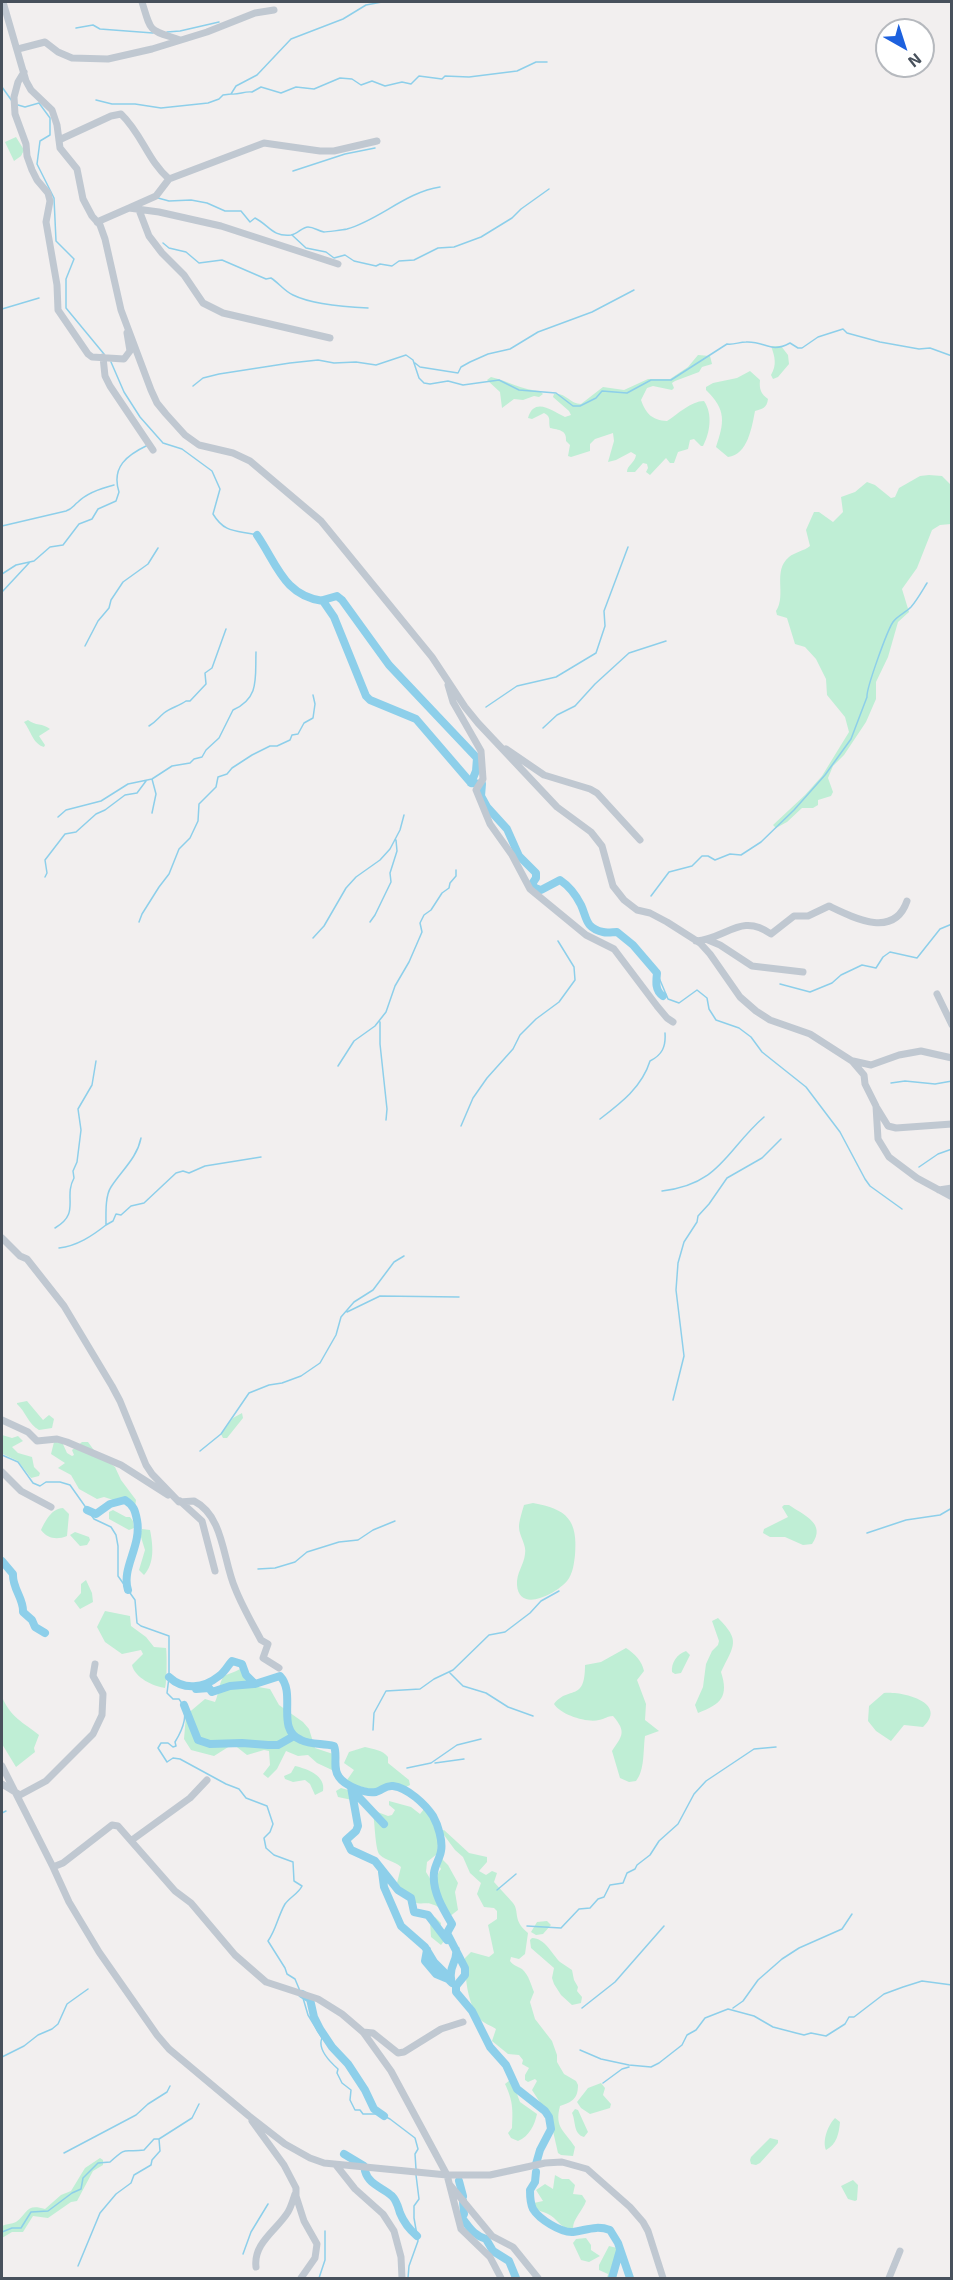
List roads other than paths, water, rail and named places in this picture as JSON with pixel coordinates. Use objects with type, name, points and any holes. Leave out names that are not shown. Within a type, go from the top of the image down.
[{"type":"street","points":[[3,2],[31,90],[52,110],[57,125],[60,148],[77,169],[83,199],[105,239],[121,310],[157,403],[174,423],[199,445],[233,453],[250,461],[315,515],[355,561],[444,674],[465,707],[494,741],[557,807],[591,832],[602,846],[613,886],[624,900],[637,910],[650,913],[696,941],[710,954],[740,997],[756,1011],[770,1020],[810,1034],[852,1060],[871,1065],[899,1055],[921,1051],[951,1058]]},
{"type":"street","points":[[142,2],[149,26],[156,33],[181,40]]},
{"type":"street","points":[[18,50],[45,42],[58,52],[72,58],[108,59],[181,40],[247,16],[274,10]]},
{"type":"street","points":[[24,72],[18,82],[14,97],[15,114],[26,144],[32,170],[48,193],[50,201],[46,222],[57,285],[58,310],[92,357],[116,360],[124,359],[128,355],[130,345],[126,322]]},
{"type":"street","points":[[59,140],[111,116],[121,114],[139,137],[156,168],[169,179]]},
{"type":"street","points":[[97,222],[156,195],[169,179],[264,143],[334,151],[377,141]]},
{"type":"street","points":[[129,208],[159,212],[221,226],[338,264]]},
{"type":"street","points":[[139,210],[149,236],[184,275],[203,303],[223,313],[330,338]]},
{"type":"street","points":[[104,357],[105,376],[110,386],[153,450]]},
{"type":"street","points":[[444,674],[453,702],[481,751],[483,779],[476,790],[478,796],[490,824],[512,855],[530,889],[586,934],[614,949],[657,1006],[673,1022]]},
{"type":"street","points":[[494,741],[537,771],[597,793],[640,840]]},
{"type":"street","points":[[696,941],[719,937],[738,926],[763,929],[771,934],[794,915],[808,916],[829,906],[861,920],[885,922],[899,916],[907,901]]},
{"type":"street","points":[[708,940],[759,968],[803,972]]},
{"type":"street","points":[[937,994],[951,1024]]},
{"type":"street","points":[[852,1060],[864,1075],[865,1084],[888,1126],[896,1128],[951,1124]]},
{"type":"street","points":[[876,1106],[878,1139],[889,1156],[917,1178],[951,1197]]},
{"type":"street","points":[[939,1190],[951,1188]]},
{"type":"street","points":[[2,1238],[20,1256],[27,1259],[64,1306],[120,1401],[146,1465],[152,1474],[179,1502],[202,1521],[215,1571]]},
{"type":"street","points":[[2,1419],[27,1432],[37,1441],[57,1439],[121,1465],[179,1502],[194,1501],[210,1513],[227,1557],[234,1587],[261,1640],[268,1644],[263,1658],[279,1668]]},
{"type":"street","points":[[2,1472],[21,1491],[51,1507]]},
{"type":"street","points":[[2,1784],[21,1795],[31,1790],[46,1781],[93,1734],[102,1715],[102,1694],[93,1676],[95,1664]]},
{"type":"street","points":[[2,1766],[82,1924],[157,2035],[169,2049],[285,2144],[310,2158],[336,2165],[448,2179],[490,2175],[545,2163],[562,2162],[587,2169],[630,2207],[643,2222],[663,2278]]},
{"type":"street","points":[[132,1840],[190,1798],[207,1780]]},
{"type":"street","points":[[53,1867],[63,1863],[112,1825],[118,1826],[175,1892],[191,1903],[235,1955],[266,1982],[318,1999],[342,2014],[363,2032],[391,2071],[448,2179],[492,2236],[513,2247],[538,2278]]},
{"type":"street","points":[[363,2032],[373,2033],[398,2053],[404,2052],[441,2029],[463,2022]]},
{"type":"street","points":[[249,2116],[284,2165],[296,2188],[296,2196],[304,2221],[317,2244],[315,2258],[301,2278]]},
{"type":"street","points":[[336,2165],[350,2184],[390,2224],[398,2240],[402,2278]]},
{"type":"street","points":[[448,2179],[461,2229],[490,2257],[501,2278]]},
{"type":"street","points":[[256,2267],[255,2260],[271,2230],[289,2212],[296,2188]]},
{"type":"street","points":[[889,2278],[900,2251]]},
{"type":"waterway","points":[[96,100],[112,104],[135,104],[161,108],[208,103],[223,95],[231,94],[236,86],[257,75],[291,39],[343,19],[366,5],[382,2]]},
{"type":"waterway","points":[[383,2],[399,2]]},
{"type":"waterway","points":[[443,2],[451,2]]},
{"type":"waterway","points":[[167,32],[219,22]]},
{"type":"waterway","points":[[76,28],[93,25],[100,29],[153,33]]},
{"type":"waterway","points":[[231,94],[252,92],[261,87],[281,93],[296,87],[314,89],[340,78],[352,79],[361,85],[372,81],[385,86],[402,82],[411,84],[419,76],[442,79],[445,76],[469,77],[517,71],[536,62],[547,62]]},
{"type":"waterway","points":[[2,87],[12,101]]},
{"type":"waterway","points":[[18,105],[25,107],[39,103],[50,118],[50,135],[40,141],[37,164],[54,198],[56,241],[74,259],[66,279],[66,308],[104,354]]},
{"type":"waterway","points":[[293,171],[345,154],[375,148]]},
{"type":"waterway","points":[[158,198],[169,201],[191,200],[207,203],[225,211],[241,211],[250,222],[255,218],[279,234],[291,235],[308,227],[324,232],[347,229],[359,225],[416,194],[440,187]]},
{"type":"waterway","points":[[292,235],[306,248],[326,252],[334,258],[345,255],[354,261],[376,266],[380,264],[392,266],[399,261],[414,260],[438,248],[454,247],[481,237],[512,218],[549,189]]},
{"type":"waterway","points":[[163,243],[169,248],[186,252],[199,263],[222,260],[266,279],[271,278],[293,295],[309,301],[368,308]]},
{"type":"waterway","points":[[415,363],[420,367],[458,373],[461,367],[470,362],[488,354],[510,349],[538,332],[592,312],[634,290]]},
{"type":"waterway","points":[[2,309],[39,298]]},
{"type":"waterway","points":[[193,386],[203,378],[219,374],[290,363],[318,360],[376,365],[406,355],[413,360],[419,378],[424,383],[448,381],[463,385],[499,380],[519,390],[556,393],[573,406],[580,406],[596,398],[602,391],[627,393],[651,380],[671,380],[727,344],[753,342],[778,347],[790,343],[802,348],[818,337],[843,329],[847,333],[880,342],[919,349],[930,348],[952,356]]},
{"type":"waterway","points":[[111,362],[124,392],[140,417],[163,443],[182,449],[212,471],[220,489],[213,514],[222,525],[232,530],[257,535]]},
{"type":"waterway","points":[[2,574],[16,565],[34,561],[50,547],[63,545],[79,524],[92,519],[98,509],[116,501],[119,492],[117,483],[119,469],[133,453],[148,445]]},
{"type":"waterway","points":[[2,526],[66,511],[90,494],[114,485]]},
{"type":"waterway","points":[[257,535],[290,586],[299,593],[323,601],[334,617],[366,696],[370,700],[416,719],[471,783]]},
{"type":"waterway","points":[[486,707],[517,686],[556,677],[596,653],[605,626],[604,611],[628,547]]},
{"type":"waterway","points":[[85,646],[123,582],[148,564],[158,548]]},
{"type":"waterway","points":[[2,592],[29,563]]},
{"type":"waterway","points":[[651,896],[669,872],[692,866],[702,856],[715,860],[730,854],[741,855],[761,842],[825,775],[851,739],[867,697],[877,660],[893,622],[911,607],[927,583]]},
{"type":"waterway","points":[[323,600],[337,596],[342,600],[389,665],[477,758],[476,771],[471,783],[482,784],[481,796],[487,807],[507,829],[519,856],[536,873],[532,884],[535,888],[541,890],[560,880],[563,882],[577,898],[593,928],[605,932],[617,932],[633,945],[657,973],[657,989],[663,996]]},
{"type":"waterway","points":[[149,726],[166,711],[190,701],[206,684],[205,673],[212,668],[226,629]]},
{"type":"waterway","points":[[543,728],[557,715],[575,706],[629,653],[666,641]]},
{"type":"waterway","points":[[58,817],[66,810],[101,801],[128,784],[152,779],[172,766],[190,763],[202,757],[219,738],[233,710],[248,700],[252,693],[256,652]]},
{"type":"waterway","points":[[139,922],[169,874],[179,849],[190,838],[198,821],[199,804],[216,787],[218,777],[227,774],[252,755],[270,746],[277,746],[290,740],[292,735],[298,734],[304,723],[313,718],[315,704],[313,695]]},
{"type":"waterway","points":[[152,779],[156,794],[152,813]]},
{"type":"waterway","points":[[45,877],[47,873],[45,860],[65,834],[76,832],[96,814],[125,795],[137,793],[146,781]]},
{"type":"waterway","points":[[313,938],[324,926],[346,888],[390,849],[400,830],[404,815]]},
{"type":"waterway","points":[[370,922],[391,882],[390,873],[397,851],[396,840]]},
{"type":"waterway","points":[[338,1066],[354,1041],[375,1026],[386,1012],[395,986],[422,932],[420,923],[442,893],[449,888],[456,876],[456,870]]},
{"type":"waterway","points":[[780,984],[810,992],[832,983],[841,975],[862,965],[876,968],[883,957],[890,952],[917,958],[940,929],[952,924]]},
{"type":"waterway","points":[[461,1126],[473,1098],[487,1078],[513,1049],[520,1035],[536,1019],[559,1002],[575,980],[574,967],[558,941]]},
{"type":"waterway","points":[[657,973],[668,999],[679,1003],[697,990],[707,998],[709,1009],[716,1020],[739,1028],[751,1037],[762,1052],[806,1087],[840,1132],[870,1186],[902,1209]]},
{"type":"waterway","points":[[380,1022],[386,1120]]},
{"type":"waterway","points":[[600,1119],[636,1087],[650,1061],[662,1050],[665,1033]]},
{"type":"waterway","points":[[55,1228],[63,1222],[70,1211],[70,1192],[81,1130],[78,1109],[92,1085],[96,1061]]},
{"type":"waterway","points":[[891,1083],[905,1081],[935,1084],[952,1081]]},
{"type":"waterway","points":[[662,1191],[682,1187],[710,1173],[764,1117]]},
{"type":"waterway","points":[[59,1248],[84,1240],[106,1225],[109,1191],[133,1158],[141,1138]]},
{"type":"waterway","points":[[673,1400],[684,1356],[676,1290],[678,1263],[684,1242],[697,1222],[698,1216],[727,1178],[762,1158],[781,1139]]},
{"type":"waterway","points":[[919,1167],[938,1154],[952,1149]]},
{"type":"waterway","points":[[106,1225],[113,1221],[116,1214],[121,1215],[131,1206],[144,1203],[176,1173],[183,1171],[189,1173],[205,1166],[261,1157]]},
{"type":"waterway","points":[[200,1451],[221,1434],[249,1393],[301,1376],[320,1363],[336,1335],[341,1317],[354,1302],[373,1290],[394,1262],[404,1256]]},
{"type":"waterway","points":[[347,1312],[380,1296],[459,1297]]},
{"type":"waterway","points":[[2,1455],[18,1462],[33,1483],[40,1486],[46,1482],[70,1485],[94,1519],[111,1527],[116,1535],[118,1576],[135,1600],[137,1623],[169,1636],[167,1693],[173,1699],[179,1699],[185,1715],[181,1732],[175,1742],[176,1746],[161,1743],[158,1748],[167,1762],[173,1758],[180,1759],[239,1789],[246,1798],[267,1806],[273,1824],[270,1832],[264,1838],[266,1848],[274,1855],[293,1862],[294,1881],[302,1886],[285,1904],[268,1941],[287,1974],[295,1979],[300,1991]]},
{"type":"waterway","points":[[87,1510],[96,1514],[110,1504],[125,1500],[134,1508],[138,1530],[127,1573],[128,1590]]},
{"type":"waterway","points":[[867,1533],[906,1520],[940,1515],[952,1508]]},
{"type":"waterway","points":[[258,1569],[275,1568],[295,1562],[307,1552],[339,1542],[358,1540],[373,1530],[395,1521]]},
{"type":"waterway","points":[[2,1561],[13,1574],[23,1612],[32,1620],[35,1627],[45,1633]]},
{"type":"waterway","points":[[373,1730],[374,1713],[386,1691],[420,1689],[453,1670],[489,1635],[505,1632],[530,1613],[541,1601],[559,1591]]},
{"type":"waterway","points":[[169,1677],[187,1686],[201,1685],[221,1674],[232,1661],[242,1664],[246,1675],[255,1684],[280,1676],[287,1692],[287,1720],[293,1735],[305,1742],[334,1746],[336,1770],[342,1780],[367,1792],[376,1792],[390,1786],[399,1787],[416,1797],[430,1811],[437,1824],[441,1843],[434,1873],[435,1886],[439,1900],[452,1924],[447,1933],[465,1968],[465,1975],[456,1986],[456,1992],[472,2011],[490,2047],[506,2065],[517,2089],[545,2111],[549,2117],[551,2129],[540,2150],[536,2164]]},
{"type":"waterway","points":[[450,1673],[463,1686],[486,1693],[508,1707],[533,1716]]},
{"type":"waterway","points":[[196,1689],[209,1688],[212,1692],[230,1686],[254,1684]]},
{"type":"waterway","points":[[184,1705],[198,1740],[210,1744],[278,1745],[294,1736]]},
{"type":"waterway","points":[[407,1768],[431,1763],[457,1745],[481,1739]]},
{"type":"waterway","points":[[527,1926],[561,1928],[579,1909],[590,1908],[598,1899],[604,1897],[610,1885],[623,1883],[627,1873],[650,1855],[659,1841],[678,1824],[694,1794],[706,1781],[754,1749],[776,1747]]},
{"type":"waterway","points":[[435,1763],[464,1759]]},
{"type":"waterway","points":[[351,1787],[358,1826],[346,1840],[351,1850],[375,1861],[398,1890],[411,1898],[414,1912],[428,1915],[447,1940]]},
{"type":"waterway","points":[[354,1792],[384,1824]]},
{"type":"waterway","points":[[2,1813],[6,1811]]},
{"type":"waterway","points":[[382,1872],[384,1887],[401,1926],[425,1947],[434,1962],[451,1979]]},
{"type":"waterway","points":[[497,1890],[516,1874]]},
{"type":"waterway","points":[[733,2008],[743,2001],[758,1980],[782,1959],[799,1948],[842,1929],[852,1914]]},
{"type":"waterway","points":[[582,2008],[615,1982],[664,1926]]},
{"type":"waterway","points":[[427,1950],[425,1961],[436,1974],[452,1983]]},
{"type":"waterway","points":[[451,1978],[456,1950]]},
{"type":"waterway","points":[[580,2050],[601,2059],[651,2067],[682,2045],[687,2035],[696,2030],[705,2018],[728,2009],[754,2016],[773,2027],[804,2035],[811,2033],[826,2036],[845,2024],[849,2017],[854,2017],[884,1994],[922,1981],[952,1985]]},
{"type":"waterway","points":[[2,2057],[52,2029],[58,2024],[67,2004],[88,1989]]},
{"type":"waterway","points":[[302,1994],[310,1999],[314,2017],[332,2047],[348,2064],[374,2109],[384,2116]]},
{"type":"waterway","points":[[303,1998],[308,2015],[322,2038],[322,2051],[338,2069],[337,2073],[342,2083],[351,2090],[350,2100],[355,2110],[360,2110],[363,2114],[380,2114],[415,2138],[418,2149],[415,2154],[416,2169]]},
{"type":"waterway","points":[[603,2083],[622,2069],[629,2067]]},
{"type":"waterway","points":[[64,2153],[136,2115],[167,2092],[170,2086]]},
{"type":"waterway","points":[[78,2266],[100,2213],[116,2194],[131,2183],[134,2175],[151,2165],[152,2160],[160,2151],[159,2139],[192,2118],[199,2104]]},
{"type":"waterway","points":[[2,2232],[12,2228],[21,2228],[31,2212],[48,2211],[81,2189],[83,2178],[98,2163],[110,2162],[126,2151],[144,2150],[154,2139],[158,2139]]},
{"type":"waterway","points":[[344,2154],[364,2166]]},
{"type":"waterway","points":[[365,2171],[373,2183],[394,2198],[403,2220],[417,2236]]},
{"type":"waterway","points":[[536,2172],[535,2182],[530,2190],[531,2204],[536,2213],[551,2225],[568,2232],[596,2228],[610,2230],[618,2243],[630,2278]]},
{"type":"waterway","points":[[408,2278],[409,2266],[418,2241],[414,2218],[414,2206],[419,2199],[416,2175]]},
{"type":"waterway","points":[[459,2181],[463,2196]]},
{"type":"waterway","points":[[463,2201],[462,2218],[475,2233],[486,2239],[493,2251],[509,2261],[516,2278]]},
{"type":"waterway","points":[[243,2254],[251,2232],[268,2204]]},
{"type":"waterway","points":[[319,2278],[325,2260],[325,2231]]},
{"type":"waterway","points":[[612,2278],[620,2250]]}]
